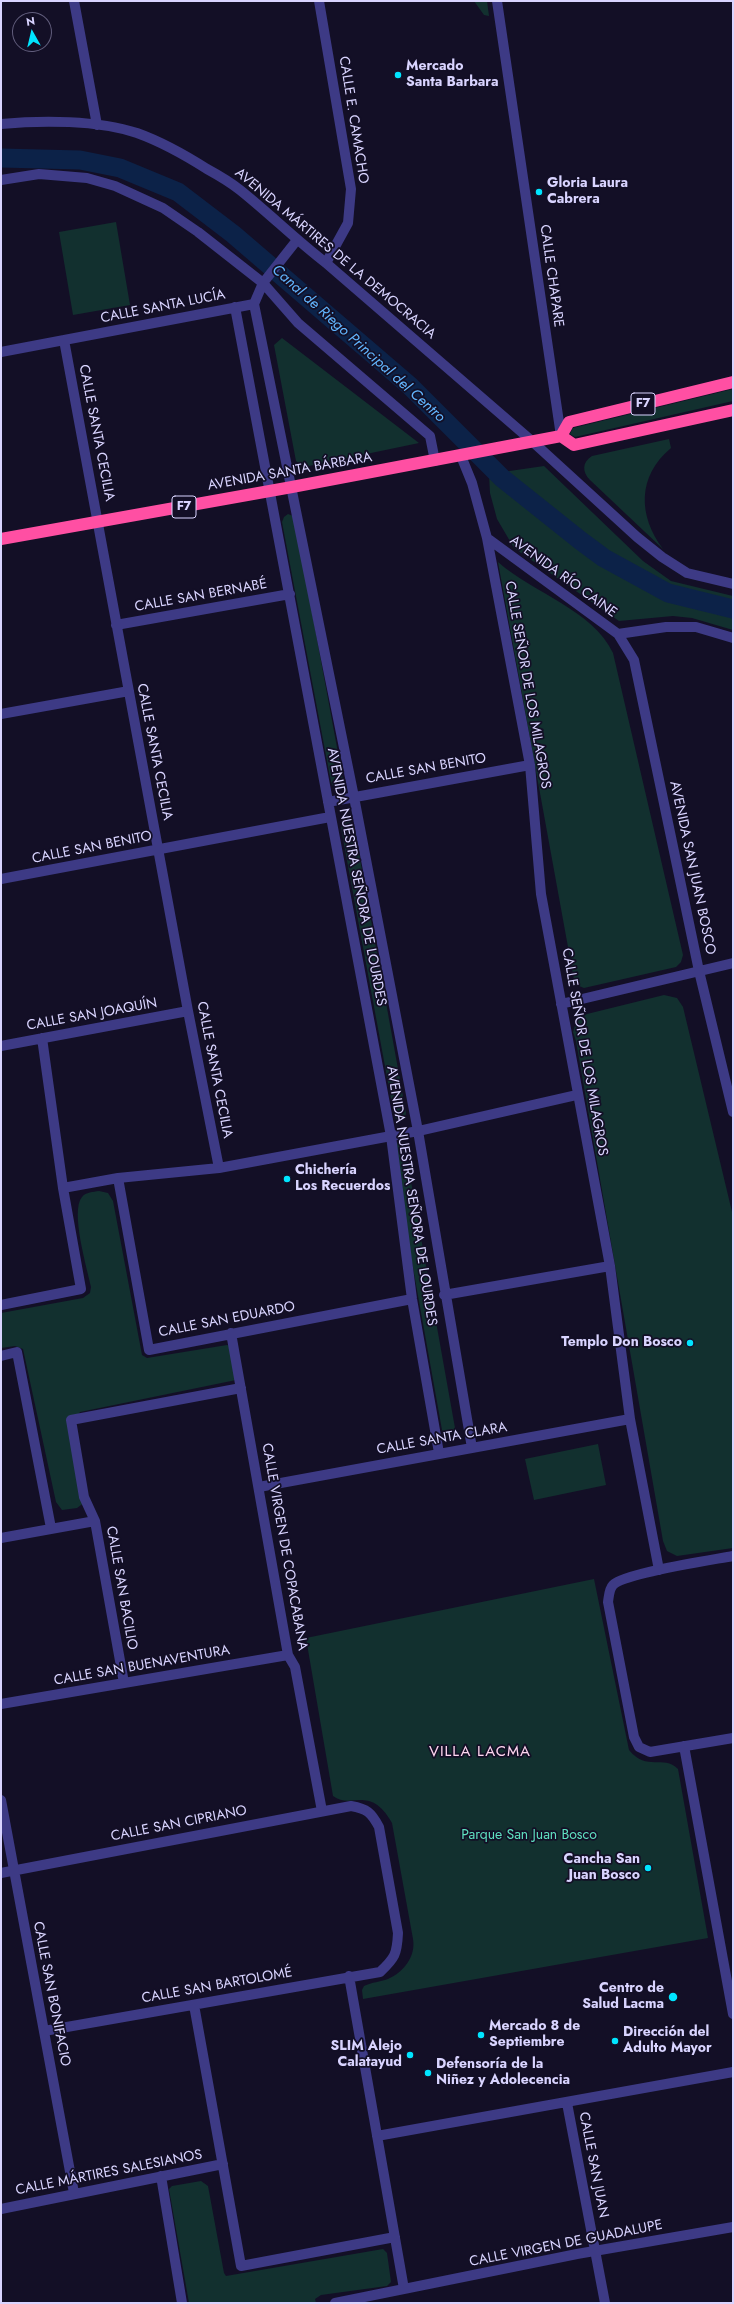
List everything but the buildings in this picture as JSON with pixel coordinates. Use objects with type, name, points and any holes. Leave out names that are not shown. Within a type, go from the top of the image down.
[{"type":"highway","name":"F7","points":[[733,382],[569,422],[561,436],[574,445],[733,410]]},
{"type":"highway","name":"AVENIDA SANTA BÁRBARA","points":[[1,539],[268,492],[561,436]]},
{"type":"street","points":[[74,1],[97,126]]},
{"type":"street","name":"CALLE E. CAMACHO","points":[[319,1],[351,189],[348,223],[326,263]]},
{"type":"street","name":"CALLE CHAPARE","points":[[497,1],[561,436]]},
{"type":"street","name":"AVENIDA MÁRTIRES DE LA DEMOCRACIA","points":[[1,124],[38,122],[97,126],[136,133],[192,159],[240,189],[297,240],[326,263],[533,442]]},
{"type":"street","points":[[1,180],[39,174],[86,178],[115,186],[163,208],[198,232],[263,283],[298,323],[430,436],[435,461]]},
{"type":"street","points":[[254,304],[263,283],[297,240]]},
{"type":"street","name":"CALLE SANTA LUCÍA","points":[[1,352],[254,304]]},
{"type":"street","name":"AVENIDA NUESTRA SEÑORA DE LOURDES","points":[[254,304],[354,796],[418,1131],[444,1295],[472,1448]]},
{"type":"street","name":"AVENIDA NUESTRA SEÑORA DE LOURDES","points":[[235,307],[268,492],[290,594],[330,818],[391,1136],[412,1299],[439,1453]]},
{"type":"street","name":"CALLE SANTA CECILIA","points":[[64,340],[99,522],[116,625],[188,1011],[219,1168]]},
{"type":"street","points":[[533,442],[636,537],[662,557],[686,573],[733,584]]},
{"type":"street","name":"AVENIDA RÍO CAINE","points":[[465,455],[487,538],[618,634],[666,627],[696,628],[733,638]]},
{"type":"street","name":"CALLE SEÑOR DE LOS MILAGROS","points":[[487,538],[530,765],[541,894],[576,1095],[610,1266],[630,1419],[659,1570]]},
{"type":"street","name":"CALLE SAN BERNABÉ","points":[[116,625],[290,594]]},
{"type":"street","name":"AVENIDA SAN JUAN BOSCO","points":[[618,634],[634,660],[699,971],[733,1112]]},
{"type":"street","points":[[1,714],[129,692]]},
{"type":"street","name":"CALLE SAN BENITO","points":[[328,802],[354,796],[530,765]]},
{"type":"street","name":"CALLE SAN BENITO","points":[[1,879],[330,818]]},
{"type":"street","points":[[561,1004],[733,963]]},
{"type":"street","name":"CALLE SAN JOAQUÍN","points":[[1,1046],[188,1011]]},
{"type":"street","points":[[1,1305],[81,1289],[64,1188],[42,1038]]},
{"type":"street","points":[[64,1188],[118,1178],[219,1168],[418,1131],[576,1095]]},
{"type":"street","name":"CALLE SAN EDUARDO","points":[[118,1178],[149,1350],[412,1299]]},
{"type":"street","points":[[444,1295],[610,1266]]},
{"type":"street","name":"CALLE VIRGEN DE COPACABANA","points":[[231,1333],[288,1655],[295,1667],[322,1811]]},
{"type":"street","points":[[1,1356],[17,1352],[51,1528]]},
{"type":"street","name":"CALLE SAN BACILIO","points":[[124,1683],[95,1521],[84,1497],[71,1420],[241,1388]]},
{"type":"street","name":"CALLE SANTA CLARA","points":[[259,1487],[630,1419]]},
{"type":"street","name":"CALLE SAN BACILIO","points":[[1,1538],[95,1521]]},
{"type":"street","points":[[733,1556],[659,1570],[624,1579],[613,1584],[609,1592],[608,1602],[634,1737],[640,1747],[650,1752],[733,1738]]},
{"type":"street","name":"CALLE SAN BUENAVENTURA","points":[[1,1704],[288,1655]]},
{"type":"street","points":[[684,1746],[733,2014]]},
{"type":"street","name":"CALLE SAN BONIFACIO","points":[[1,1800],[74,2193]]},
{"type":"street","name":"CALLE SAN CIPRIANO","points":[[1,1873],[322,1811],[351,1806],[362,1808],[373,1815],[379,1827],[398,1933],[397,1950],[392,1961]]},
{"type":"street","name":"CALLE SAN BARTOLOMÉ","points":[[44,2031],[349,1976],[380,1972],[392,1961]]},
{"type":"street","points":[[349,1976],[404,2289]]},
{"type":"street","points":[[194,2005],[241,2266],[395,2237]]},
{"type":"street","points":[[377,2136],[733,2072]]},
{"type":"street","name":"CALLE SAN JUAN","points":[[567,2103],[605,2303]]},
{"type":"street","name":"CALLE MÁRTIRES SALESIANOS","points":[[1,2210],[74,2193],[222,2164]]},
{"type":"street","points":[[161,2176],[182,2303]]},
{"type":"street","name":"CALLE VIRGEN DE GUADALUPE","points":[[335,2303],[595,2251],[733,2227]]},
{"type":"green space","points":[[474,1],[487,1],[489,16],[484,15]]},
{"type":"green space","points":[[116,222],[130,305],[73,315],[59,232]]},
{"type":"green space","points":[[282,338],[419,443],[304,467],[296,461],[274,345]]},
{"type":"green space","points":[[733,389],[733,401],[575,437],[570,434],[573,428]]},
{"type":"green space","points":[[669,439],[671,448],[660,459],[652,471],[647,484],[645,497],[649,523],[663,549],[587,477],[584,467],[586,461],[592,456]]},
{"type":"green space","points":[[544,466],[643,561],[671,581],[733,596],[733,630],[692,618],[673,616],[619,621],[514,548],[497,519],[490,493],[489,474]]},
{"type":"green space","points":[[288,514],[293,516],[295,520],[343,780],[342,785],[338,787],[333,786],[331,782],[282,522],[284,517]]},
{"type":"green space","points":[[498,562],[512,573],[577,613],[592,625],[604,638],[613,653],[683,955],[681,962],[676,967],[584,988],[579,986],[574,980]]},
{"type":"green space","points":[[349,821],[354,826],[406,1113],[405,1118],[401,1120],[396,1119],[394,1115],[341,828],[343,823]]},
{"type":"green space","points":[[664,995],[677,998],[683,1007],[733,1216],[733,1548],[677,1556],[667,1551],[663,1541],[576,1041],[573,1032],[577,1019],[587,1014]]},
{"type":"green space","points":[[398,1142],[405,1148],[455,1428],[454,1433],[450,1435],[445,1434],[442,1430],[392,1150]]},
{"type":"green space","points":[[99,1191],[108,1193],[113,1201],[142,1355],[147,1358],[227,1345],[230,1346],[236,1380],[80,1412],[75,1419],[85,1502],[77,1508],[62,1510],[56,1502],[23,1349],[15,1346],[1,1348],[1,1313],[83,1298],[90,1293],[91,1287],[80,1240],[78,1214],[79,1204],[82,1197],[88,1193]]},
{"type":"green space","points":[[598,1444],[606,1485],[534,1500],[525,1459]]},
{"type":"green space","name":"Parque San Juan Bosco","points":[[594,1579],[629,1750],[636,1757],[642,1760],[648,1762],[667,1763],[678,1769],[708,1938],[363,1999],[362,1990],[364,1986],[388,1979],[404,1968],[413,1951],[413,1939],[392,1823],[384,1811],[376,1804],[361,1800],[340,1800],[333,1796],[306,1638]]},
{"type":"green space","points":[[201,2181],[208,2186],[224,2273],[226,2276],[383,2249],[387,2253],[391,2282],[387,2286],[321,2295],[315,2299],[316,2303],[189,2303],[169,2189],[172,2186]]},
{"type":"waterway","name":"Canal de Riego Principal del Centro","points":[[1,158],[80,160],[120,168],[178,192],[233,234],[410,386],[502,478],[581,541],[604,558],[668,593],[733,609]]},
{"type":"place","name":"Mercado Santa Barbara","points":[[398,75]]},
{"type":"place","name":"Gloria Laura Cabrera","points":[[539,192]]},
{"type":"place","name":"Chichería Los Recuerdos","points":[[287,1179]]},
{"type":"place","name":"Templo Don Bosco","points":[[690,1343]]},
{"type":"place","name":"Cancha San Juan Bosco","points":[[648,1868]]},
{"type":"place","name":"Centro de Salud Lacma","points":[[673,1997]]},
{"type":"place","name":"Mercado 8 de Septiembre","points":[[481,2035]]},
{"type":"place","name":"Dirección del Adulto Mayor","points":[[615,2041]]},
{"type":"place","name":"SLIM Alejo Calatayud","points":[[410,2055]]},
{"type":"place","name":"Defensoría de la Niñez y Adolecencia","points":[[428,2073]]},
{"type":"district","name":"VILLA LACMA","points":[[480,1752]]}]
